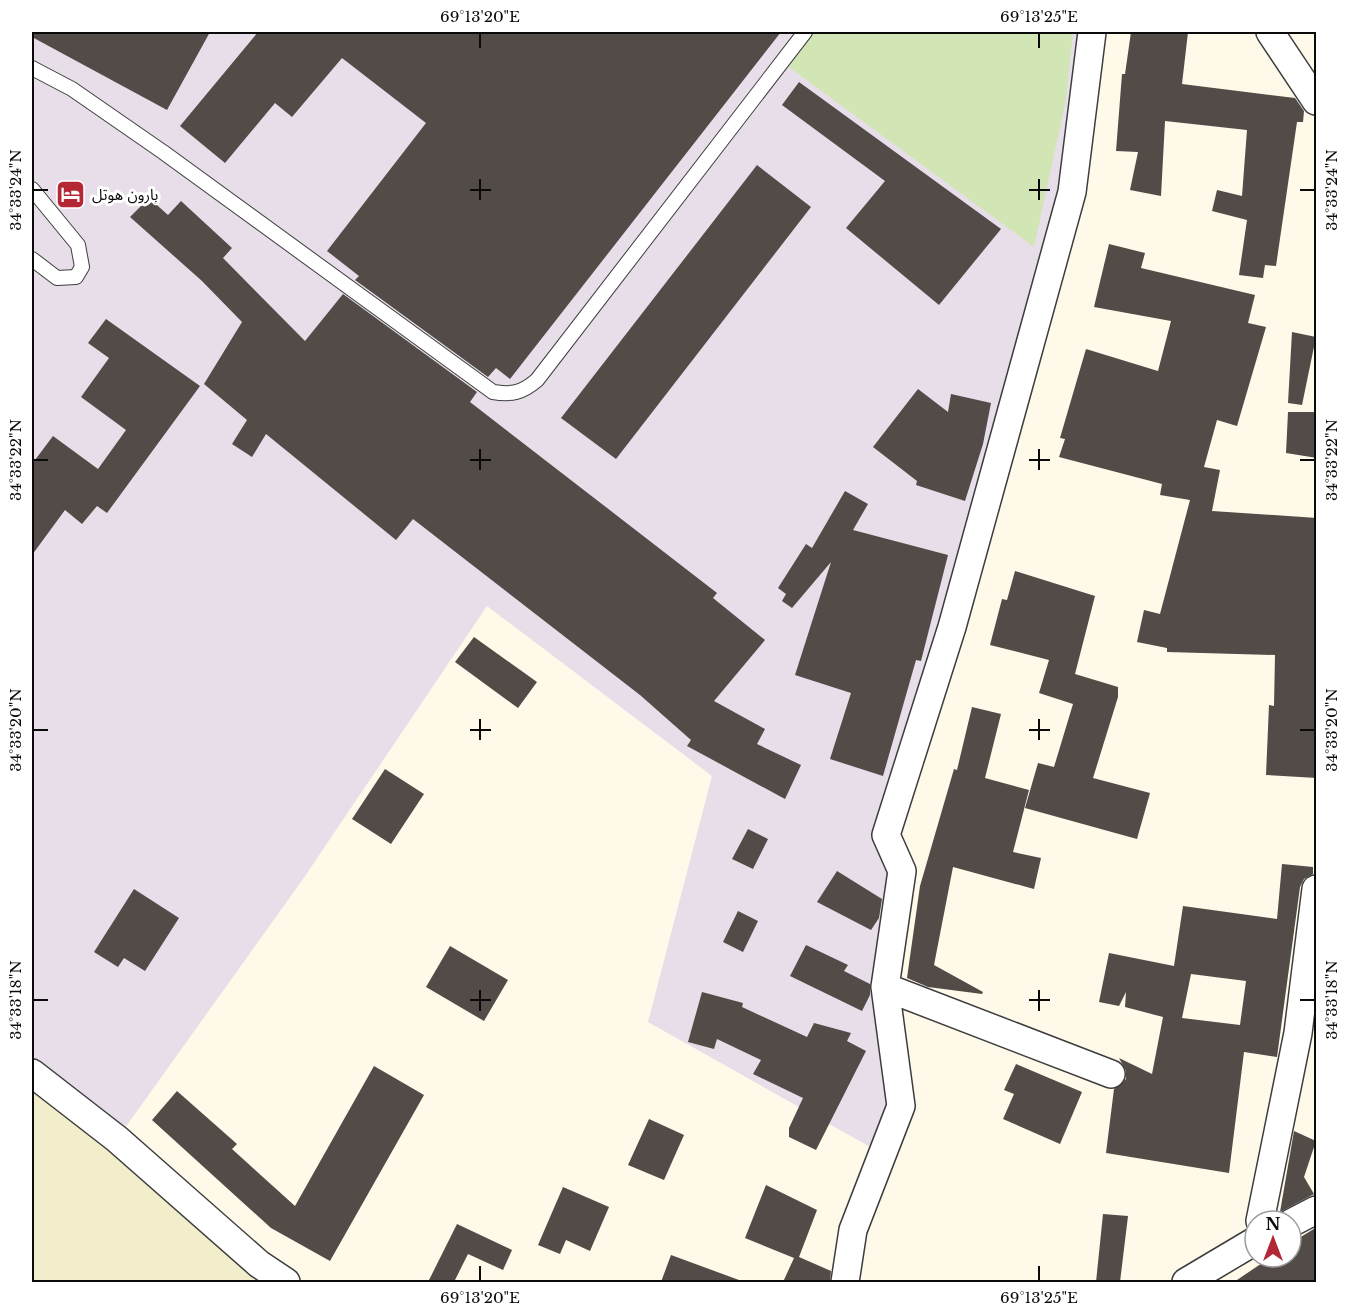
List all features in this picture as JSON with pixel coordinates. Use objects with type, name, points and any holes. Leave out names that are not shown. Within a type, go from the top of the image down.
[{"type":"street","points":[[845,1282],[853,1230],[901,1106],[885,987],[902,871],[886,835],[952,627],[1072,192],[1092,32]]},
{"type":"street","points":[[1270,32],[1317,101]]},
{"type":"street","points":[[1262,1209],[1298,1033],[1317,890]]},
{"type":"street","points":[[885,987],[1111,1074]]},
{"type":"street","points":[[32,1073],[117,1139],[259,1264],[286,1282]]},
{"type":"street","points":[[1186,1282],[1243,1249]]},
{"type":"lane","points":[[32,68],[72,89],[163,152],[493,392],[508,395],[525,390],[537,380],[805,32]]},
{"type":"lane","points":[[32,189],[78,245],[82,267],[76,277],[57,278],[32,259]]},
{"type":"shaded area","points":[[32,32],[1092,32],[1072,192],[897,795],[902,871],[885,987],[901,1106],[872,1148],[648,1022],[712,776],[487,606],[303,879],[117,1139],[32,1073]]},
{"type":"shaded area","points":[[32,1073],[286,1282],[32,1282]]},
{"type":"green space","points":[[812,32],[1073,32],[1066,100],[1034,247],[786,65]]},
{"type":"building","points":[[32,32],[210,32],[167,110],[32,37]]},
{"type":"building","points":[[258,32],[781,32],[510,379],[496,368],[488,377],[355,280],[359,276],[327,251],[426,123],[342,58],[292,117],[275,103],[225,163],[180,126]]},
{"type":"building","points":[[1131,32],[1188,32],[1182,84],[1295,98],[1304,111],[1303,122],[1297,122],[1276,266],[1265,265],[1263,278],[1239,275],[1247,220],[1212,211],[1217,190],[1242,196],[1247,130],[1165,121],[1161,196],[1130,190],[1138,152],[1116,151],[1122,74],[1125,74]]},
{"type":"building","points":[[799,82],[1001,229],[939,305],[846,228],[885,181],[782,105]]},
{"type":"building","points":[[757,165],[811,207],[616,459],[561,418]]},
{"type":"building","points":[[149,198],[168,215],[181,201],[232,248],[223,258],[305,341],[343,294],[477,392],[470,402],[717,593],[713,598],[765,640],[714,701],[765,729],[757,744],[801,765],[785,799],[687,746],[691,740],[640,695],[413,519],[396,540],[266,434],[252,457],[232,444],[247,420],[204,384],[242,322],[202,281],[130,217]]},
{"type":"building","points":[[1109,244],[1145,253],[1141,268],[1255,295],[1248,323],[1266,327],[1237,426],[1217,420],[1204,467],[1220,470],[1212,511],[1317,518],[1317,778],[1266,775],[1269,705],[1274,706],[1275,655],[1167,652],[1167,648],[1137,642],[1144,610],[1160,614],[1190,500],[1160,495],[1162,484],[1059,457],[1065,439],[1060,438],[1086,349],[1158,371],[1171,321],[1094,307]]},
{"type":"building","points":[[106,319],[200,386],[107,513],[97,506],[82,524],[65,510],[32,555],[32,464],[53,436],[98,469],[126,430],[81,397],[109,358],[88,343]]},
{"type":"building","points":[[1292,332],[1316,337],[1302,405],[1288,403]]},
{"type":"building","points":[[918,389],[948,412],[951,394],[991,403],[983,444],[965,501],[916,485],[917,481],[873,447]]},
{"type":"building","points":[[1288,412],[1317,412],[1317,458],[1286,453]]},
{"type":"building","points":[[845,491],[868,504],[853,530],[948,555],[921,661],[916,660],[883,776],[830,759],[851,693],[795,675],[831,562],[792,608],[782,601],[786,594],[778,588],[806,544],[812,548]]},
{"type":"building","points":[[1015,571],[1095,596],[1075,674],[1118,687],[1118,697],[1093,778],[1150,793],[1137,839],[1025,808],[1038,763],[1054,767],[1073,704],[1039,693],[1049,660],[990,645],[1002,599],[1007,600]]},
{"type":"building","points":[[474,637],[537,682],[518,708],[455,662]]},
{"type":"building","points":[[972,707],[1001,714],[985,778],[1029,790],[1013,852],[1041,858],[1034,889],[953,867],[934,965],[983,992],[982,994],[928,987],[907,978],[920,886],[954,769],[957,770]]},
{"type":"building","points":[[385,769],[424,794],[391,844],[352,819]]},
{"type":"building","points":[[748,829],[768,839],[753,869],[732,859]]},
{"type":"building","points":[[1282,864],[1313,867],[1313,874],[1304,879],[1300,887],[1277,1057],[1244,1052],[1229,1173],[1106,1153],[1114,1089],[1126,1079],[1126,1071],[1119,1058],[1152,1074],[1163,1017],[1125,1007],[1126,992],[1119,1006],[1099,1002],[1109,953],[1174,966],[1183,906],[1277,919]],"holes":[[[1191,974],[1246,981],[1240,1025],[1182,1018]]]},
{"type":"building","points":[[837,871],[882,899],[879,918],[871,930],[817,902]]},
{"type":"building","points":[[134,889],[179,918],[145,971],[124,958],[118,967],[94,952]]},
{"type":"building","points":[[738,911],[758,921],[743,952],[723,942]]},
{"type":"building","points":[[806,945],[848,965],[844,971],[870,984],[870,995],[862,1011],[790,976]]},
{"type":"building","points":[[450,946],[508,980],[484,1021],[426,987]]},
{"type":"building","points":[[702,992],[743,1003],[742,1007],[807,1037],[814,1023],[851,1033],[847,1041],[866,1051],[816,1150],[789,1137],[789,1128],[803,1098],[753,1074],[761,1060],[717,1039],[714,1049],[688,1042]]},
{"type":"building","points":[[1016,1064],[1082,1092],[1060,1144],[1003,1119],[1014,1094],[1004,1090]]},
{"type":"building","points":[[374,1066],[424,1095],[330,1261],[271,1228],[152,1120],[177,1091],[237,1144],[232,1149],[295,1206]]},
{"type":"building","points":[[649,1119],[684,1135],[664,1180],[628,1165]]},
{"type":"building","points":[[1294,1131],[1316,1141],[1304,1177],[1314,1194],[1286,1209],[1281,1209]]},
{"type":"building","points":[[766,1185],[817,1210],[799,1257],[831,1271],[830,1282],[783,1282],[794,1258],[745,1238]]},
{"type":"building","points":[[563,1187],[609,1207],[590,1251],[566,1240],[560,1254],[538,1245]]},
{"type":"building","points":[[1103,1214],[1128,1216],[1120,1282],[1096,1282]]},
{"type":"building","points":[[457,1224],[512,1250],[503,1270],[468,1254],[454,1282],[428,1282]]},
{"type":"building","points":[[1317,1227],[1317,1282],[1234,1282],[1253,1269],[1303,1269],[1303,1236]]},
{"type":"building","points":[[671,1255],[739,1280],[739,1282],[661,1282]]},
{"type":"place","name":"بارون هوتل","points":[[71,194]]}]
